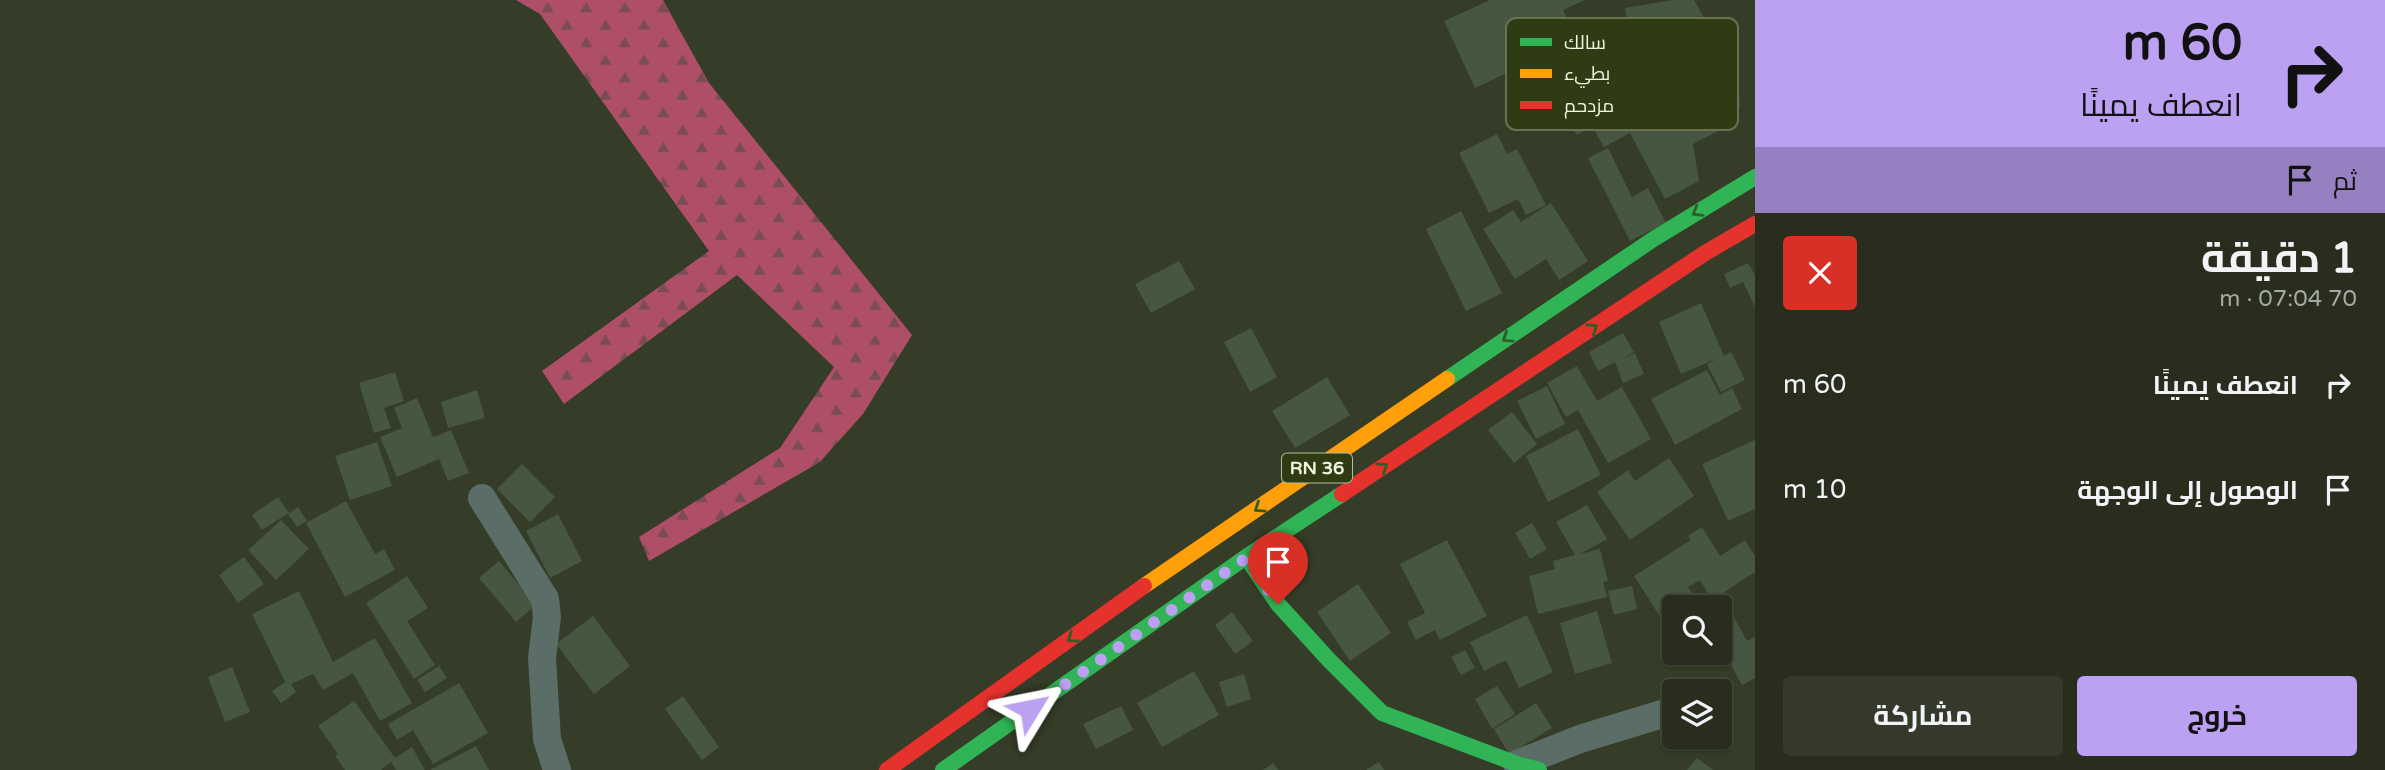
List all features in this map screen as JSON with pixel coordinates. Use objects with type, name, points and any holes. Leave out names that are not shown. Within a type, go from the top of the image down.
[{"type":"main road","name":"RN 36","points":[[887,770],[1159,575],[1640,247],[1755,177]]},
{"type":"main road","name":"RN 36","points":[[943,770],[1246,558],[1705,253],[1755,224]]},
{"type":"main road","points":[[1246,558],[1278,604],[1382,713],[1528,767]]},
{"type":"street","points":[[482,498],[545,599],[547,617],[542,658],[547,739],[557,770]]},
{"type":"street","points":[[1528,767],[1580,739],[1662,714]]},
{"type":"green space","points":[[516,0],[663,0],[709,83],[912,335],[863,414],[820,462],[649,561],[639,537],[780,448],[834,367],[737,275],[564,404],[542,371],[709,251],[540,14]]},
{"type":"building","points":[[1490,0],[1585,0],[1563,10],[1567,18],[1506,18],[1506,74],[1475,88],[1444,21]]},
{"type":"building","points":[[1673,0],[1694,0],[1704,18],[1626,18],[1625,8]]},
{"type":"building","points":[[1594,130],[1720,130],[1693,144],[1699,181],[1665,199],[1630,133],[1604,147]]},
{"type":"building","points":[[1497,134],[1507,154],[1517,149],[1546,205],[1526,215],[1518,199],[1489,213],[1459,153]]},
{"type":"building","points":[[1608,148],[1632,197],[1648,188],[1666,223],[1630,241],[1588,158]]},
{"type":"building","points":[[1551,203],[1588,261],[1559,280],[1546,259],[1515,279],[1483,229],[1513,210],[1521,222]]},
{"type":"building","points":[[1461,211],[1502,293],[1466,311],[1426,229]]},
{"type":"building","points":[[1179,261],[1195,289],[1151,313],[1135,284]]},
{"type":"building","points":[[1748,263],[1755,275],[1755,307],[1743,282],[1730,288],[1724,274]]},
{"type":"building","points":[[1701,303],[1724,356],[1731,352],[1745,380],[1721,392],[1707,364],[1718,358],[1681,374],[1659,322]]},
{"type":"building","points":[[1251,328],[1277,377],[1250,392],[1224,342]]},
{"type":"building","points":[[1623,333],[1634,352],[1622,359],[1635,353],[1644,374],[1623,383],[1615,362],[1598,371],[1589,352]]},
{"type":"building","points":[[1577,366],[1597,401],[1622,387],[1651,439],[1608,463],[1578,410],[1566,417],[1547,383]]},
{"type":"building","points":[[1707,370],[1720,395],[1732,388],[1742,409],[1675,445],[1651,399]]},
{"type":"building","points":[[395,372],[404,401],[384,408],[391,428],[374,433],[359,383]]},
{"type":"building","points":[[1327,377],[1350,415],[1295,448],[1272,411]]},
{"type":"building","points":[[1547,386],[1565,424],[1536,439],[1517,401]]},
{"type":"building","points":[[477,390],[485,418],[448,428],[441,402]]},
{"type":"building","points":[[417,398],[433,437],[451,430],[469,473],[448,481],[439,459],[397,477],[380,437],[402,428],[394,408]]},
{"type":"building","points":[[1512,412],[1537,444],[1514,463],[1488,430]]},
{"type":"building","points":[[1578,429],[1601,475],[1548,502],[1526,456]]},
{"type":"building","points":[[1755,440],[1755,509],[1728,521],[1702,464]]},
{"type":"building","points":[[377,442],[392,486],[350,500],[335,456]]},
{"type":"building","points":[[1669,458],[1694,496],[1630,540],[1597,492],[1628,470],[1635,481]]},
{"type":"building","points":[[522,464],[555,497],[530,522],[497,489]]},
{"type":"building","points":[[278,497],[289,513],[262,530],[252,515]]},
{"type":"building","points":[[346,501],[375,554],[384,549],[395,570],[345,597],[306,523]]},
{"type":"building","points":[[1587,505],[1607,539],[1580,554],[1600,549],[1608,581],[1603,582],[1607,597],[1538,614],[1529,576],[1555,569],[1553,561],[1575,555],[1556,522]]},
{"type":"building","points":[[298,507],[307,521],[297,527],[288,514]]},
{"type":"building","points":[[558,514],[582,561],[550,578],[526,531]]},
{"type":"building","points":[[281,520],[309,549],[276,580],[248,550]]},
{"type":"building","points":[[1532,523],[1547,549],[1530,559],[1515,533]]},
{"type":"building","points":[[1702,527],[1720,556],[1745,540],[1755,556],[1755,572],[1720,595],[1709,595],[1700,580],[1688,587],[1693,595],[1662,595],[1662,620],[1634,576],[1691,540],[1688,536]]},
{"type":"building","points":[[1447,540],[1487,616],[1440,640],[1435,630],[1416,640],[1407,622],[1425,613],[1400,564]]},
{"type":"building","points":[[244,557],[264,584],[238,603],[219,575]]},
{"type":"building","points":[[499,561],[536,605],[516,622],[479,578]]},
{"type":"building","points":[[407,576],[428,608],[407,621],[435,665],[414,679],[366,603]]},
{"type":"building","points":[[1358,584],[1391,633],[1350,661],[1317,612]]},
{"type":"building","points":[[1632,586],[1637,609],[1614,615],[1608,591]]},
{"type":"building","points":[[299,591],[333,662],[375,638],[412,703],[380,721],[353,673],[323,690],[313,674],[291,684],[296,692],[281,703],[272,691],[285,682],[252,614]]},
{"type":"building","points":[[1597,611],[1612,663],[1575,674],[1560,623]]},
{"type":"building","points":[[1232,612],[1253,641],[1235,654],[1215,625]]},
{"type":"building","points":[[1732,614],[1747,641],[1755,637],[1755,678],[1742,685],[1731,665]]},
{"type":"building","points":[[1527,615],[1553,672],[1519,688],[1506,660],[1484,671],[1470,642]]},
{"type":"building","points":[[593,616],[630,666],[594,694],[556,644]]},
{"type":"building","points":[[1465,650],[1475,668],[1461,675],[1451,657]]},
{"type":"building","points":[[439,666],[447,678],[425,692],[417,680]]},
{"type":"building","points":[[232,667],[250,712],[225,722],[208,677]]},
{"type":"building","points":[[1194,671],[1219,715],[1162,747],[1137,703]]},
{"type":"building","points":[[1244,674],[1251,699],[1227,707],[1219,682]]},
{"type":"building","points":[[459,683],[488,733],[433,764],[413,730],[397,740],[388,724]]},
{"type":"building","points":[[1497,686],[1515,714],[1492,729],[1475,699]]},
{"type":"building","points":[[683,696],[719,747],[702,760],[665,709]]},
{"type":"building","points":[[354,701],[395,758],[412,747],[425,770],[396,770],[391,762],[381,770],[345,770],[335,756],[338,754],[318,726]]},
{"type":"building","points":[[1536,703],[1552,728],[1509,754],[1494,729]]},
{"type":"building","points":[[1121,706],[1133,730],[1096,749],[1083,724]]},
{"type":"building","points":[[476,746],[489,770],[430,770]]},
{"type":"building","points":[[1697,758],[1713,770],[1687,770]]},
{"type":"building","points":[[1379,762],[1384,770],[1366,770]]},
{"type":"building","points":[[1273,763],[1278,770],[1263,770]]},
{"type":"traffic: fast","points":[[1447,379],[1652,240],[1755,177]]},
{"type":"traffic: fast","points":[[943,770],[1246,557],[1342,494]]},
{"type":"traffic: fast","points":[[1246,557],[1278,604],[1382,713],[1539,770]]},
{"type":"traffic: slow","points":[[1144,586],[1447,379]]},
{"type":"traffic: jam","points":[[1342,494],[1705,253],[1755,224]]},
{"type":"traffic: jam","points":[[887,770],[1144,586]]},
{"type":"route","points":[[1030,709],[1246,558],[1278,604]]}]
